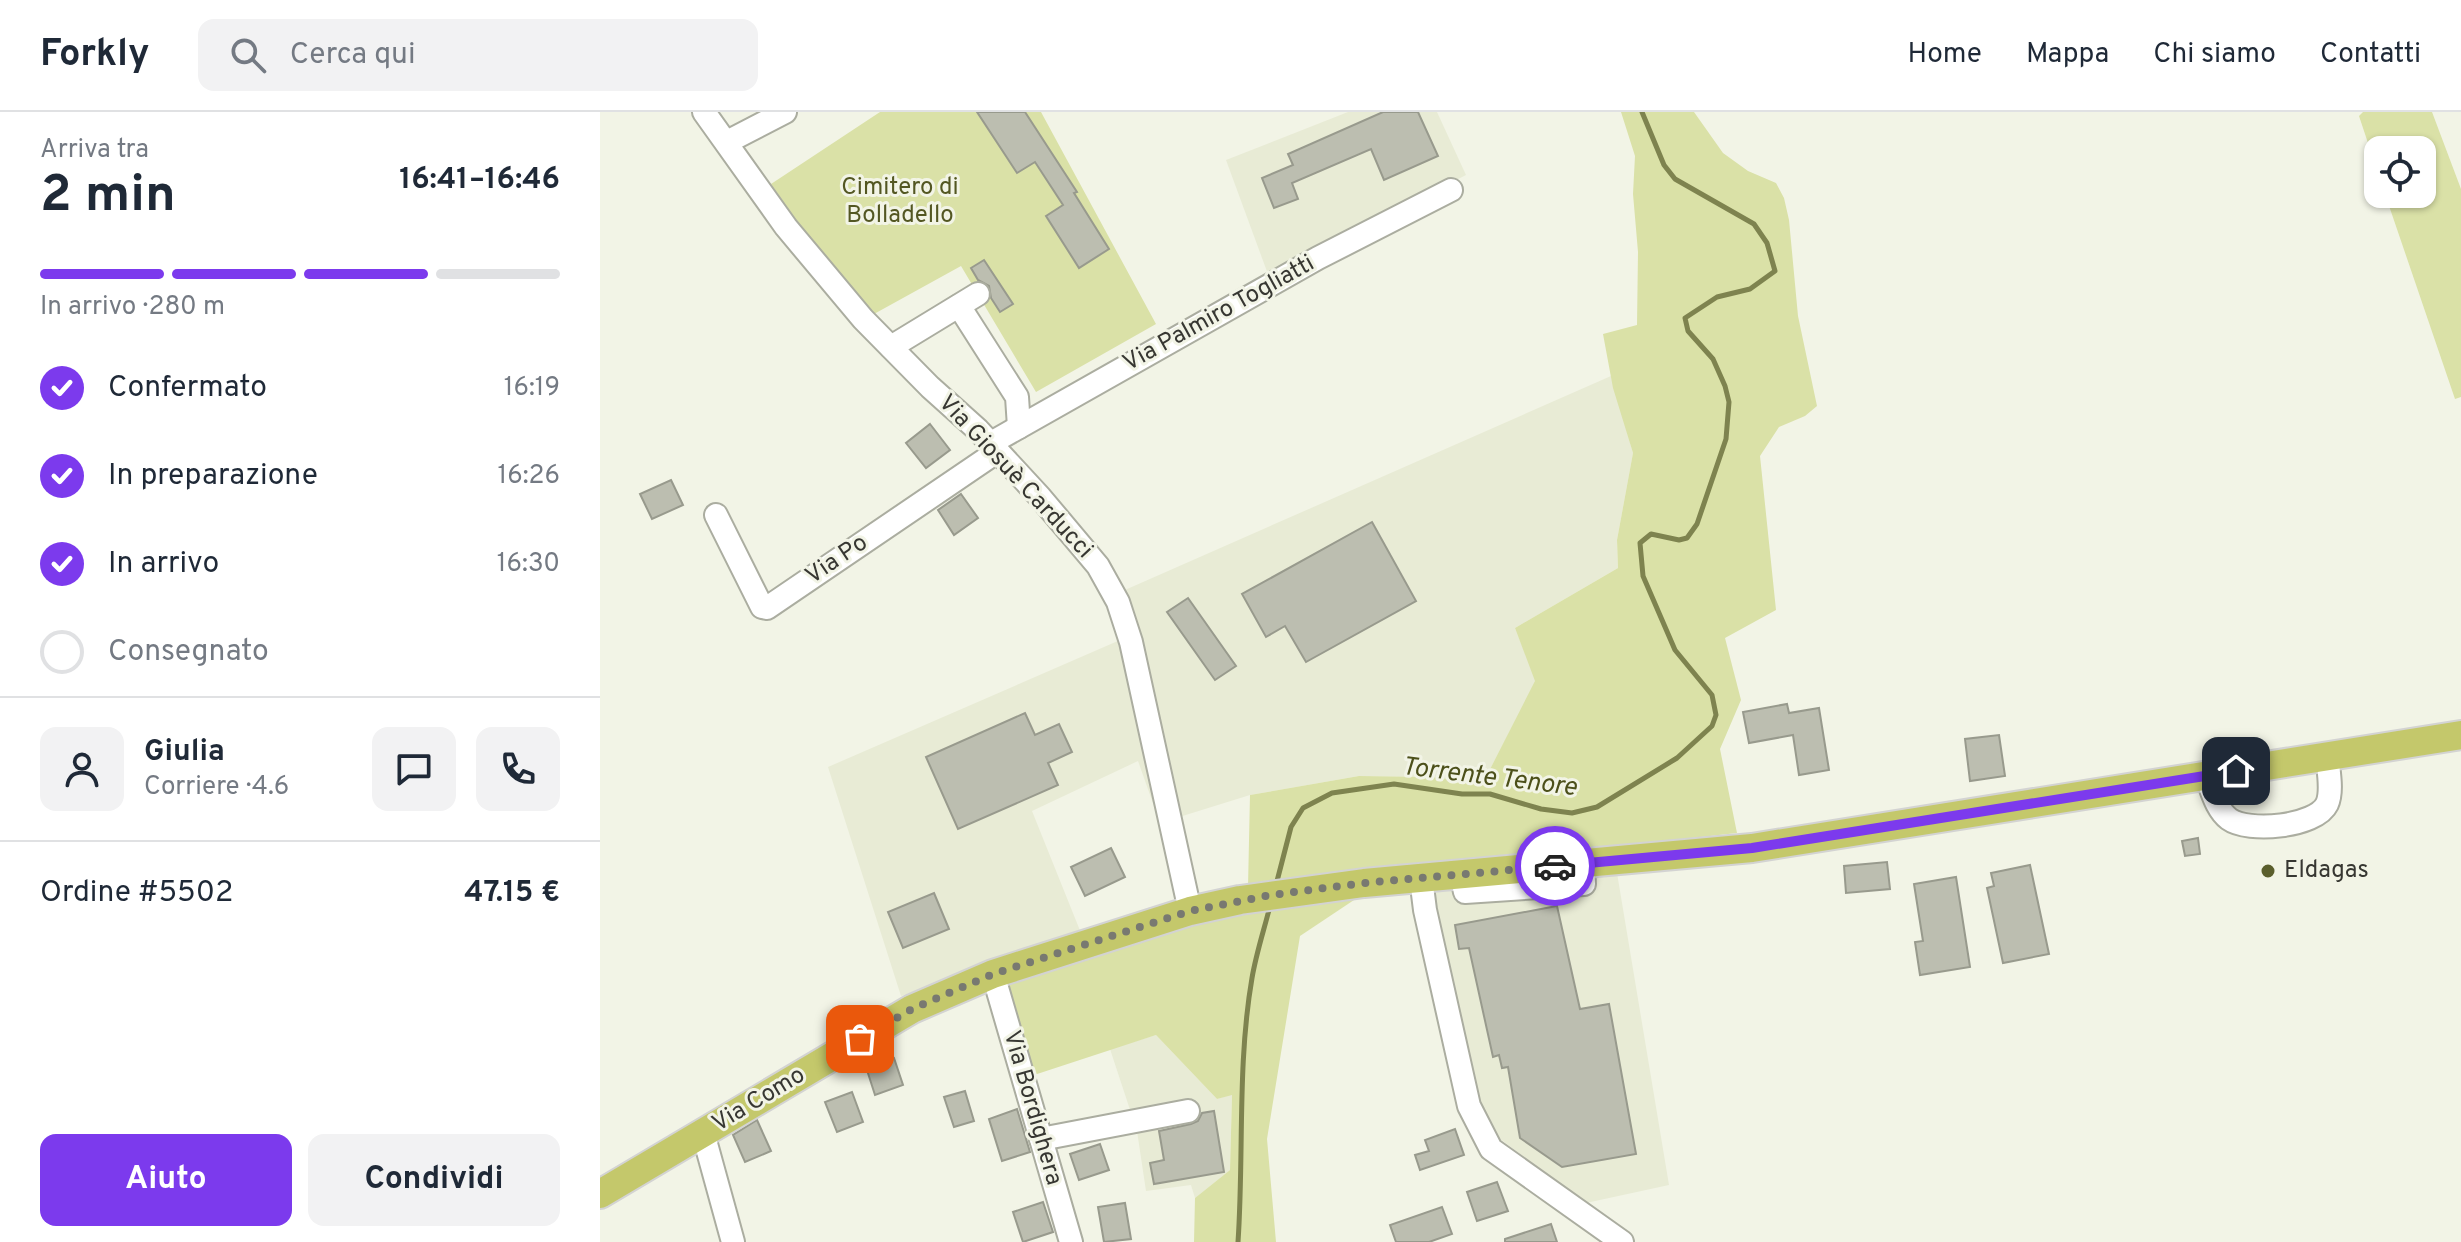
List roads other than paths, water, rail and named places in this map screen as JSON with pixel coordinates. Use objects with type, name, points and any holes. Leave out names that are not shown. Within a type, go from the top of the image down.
[{"type":"main road","name":"Via Como","points":[[600,1194],[912,1009],[993,974],[1190,911],[1309,890],[1752,848],[2461,735]]},
{"type":"street","name":"Via Giosuè Carducci","points":[[704,112],[786,227],[863,319],[994,447],[1098,566],[1118,602],[1135,656],[1190,911]]},
{"type":"street","points":[[727,142],[785,112]]},
{"type":"street","name":"Via Palmiro Togliatti","points":[[994,447],[1019,427],[1318,258],[1451,190]]},
{"type":"street","points":[[891,347],[968,300],[1017,397],[1019,427]]},
{"type":"street","name":"Via Po","points":[[716,515],[753,594],[762,607],[767,608],[994,447]]},
{"type":"street","points":[[2206,776],[2220,810],[2231,821],[2266,827],[2314,817],[2325,808],[2329,798],[2327,755]]},
{"type":"street","points":[[1421,878],[1425,910],[1469,1106],[1491,1149],[1622,1242]]},
{"type":"street","name":"Via Bordighera","points":[[993,974],[1071,1242]]},
{"type":"street","points":[[1041,1139],[1188,1111]]},
{"type":"street","points":[[703,1133],[733,1242]]},
{"type":"waterway","name":"Torrente Tenore","points":[[1276,885],[1291,827],[1303,808],[1332,793],[1394,784],[1462,794],[1490,794],[1541,809],[1572,813],[1597,807],[1677,758],[1712,726],[1716,715],[1712,695],[1675,650],[1643,576],[1640,543],[1651,534],[1679,540],[1687,538],[1697,524],[1726,439],[1729,402],[1725,386],[1713,359],[1688,331],[1685,318],[1717,297],[1750,289],[1775,271],[1767,243],[1754,224],[1675,179],[1664,165],[1642,112]]},
{"type":"waterway","name":"Torrente Tenore","points":[[1238,1242],[1247,1011],[1270,906]]},
{"type":"place","name":"Eldagas","points":[[2268,871]]},
{"type":"park label","name":"Cimitero di Bolladello","points":[[900,202]]}]
